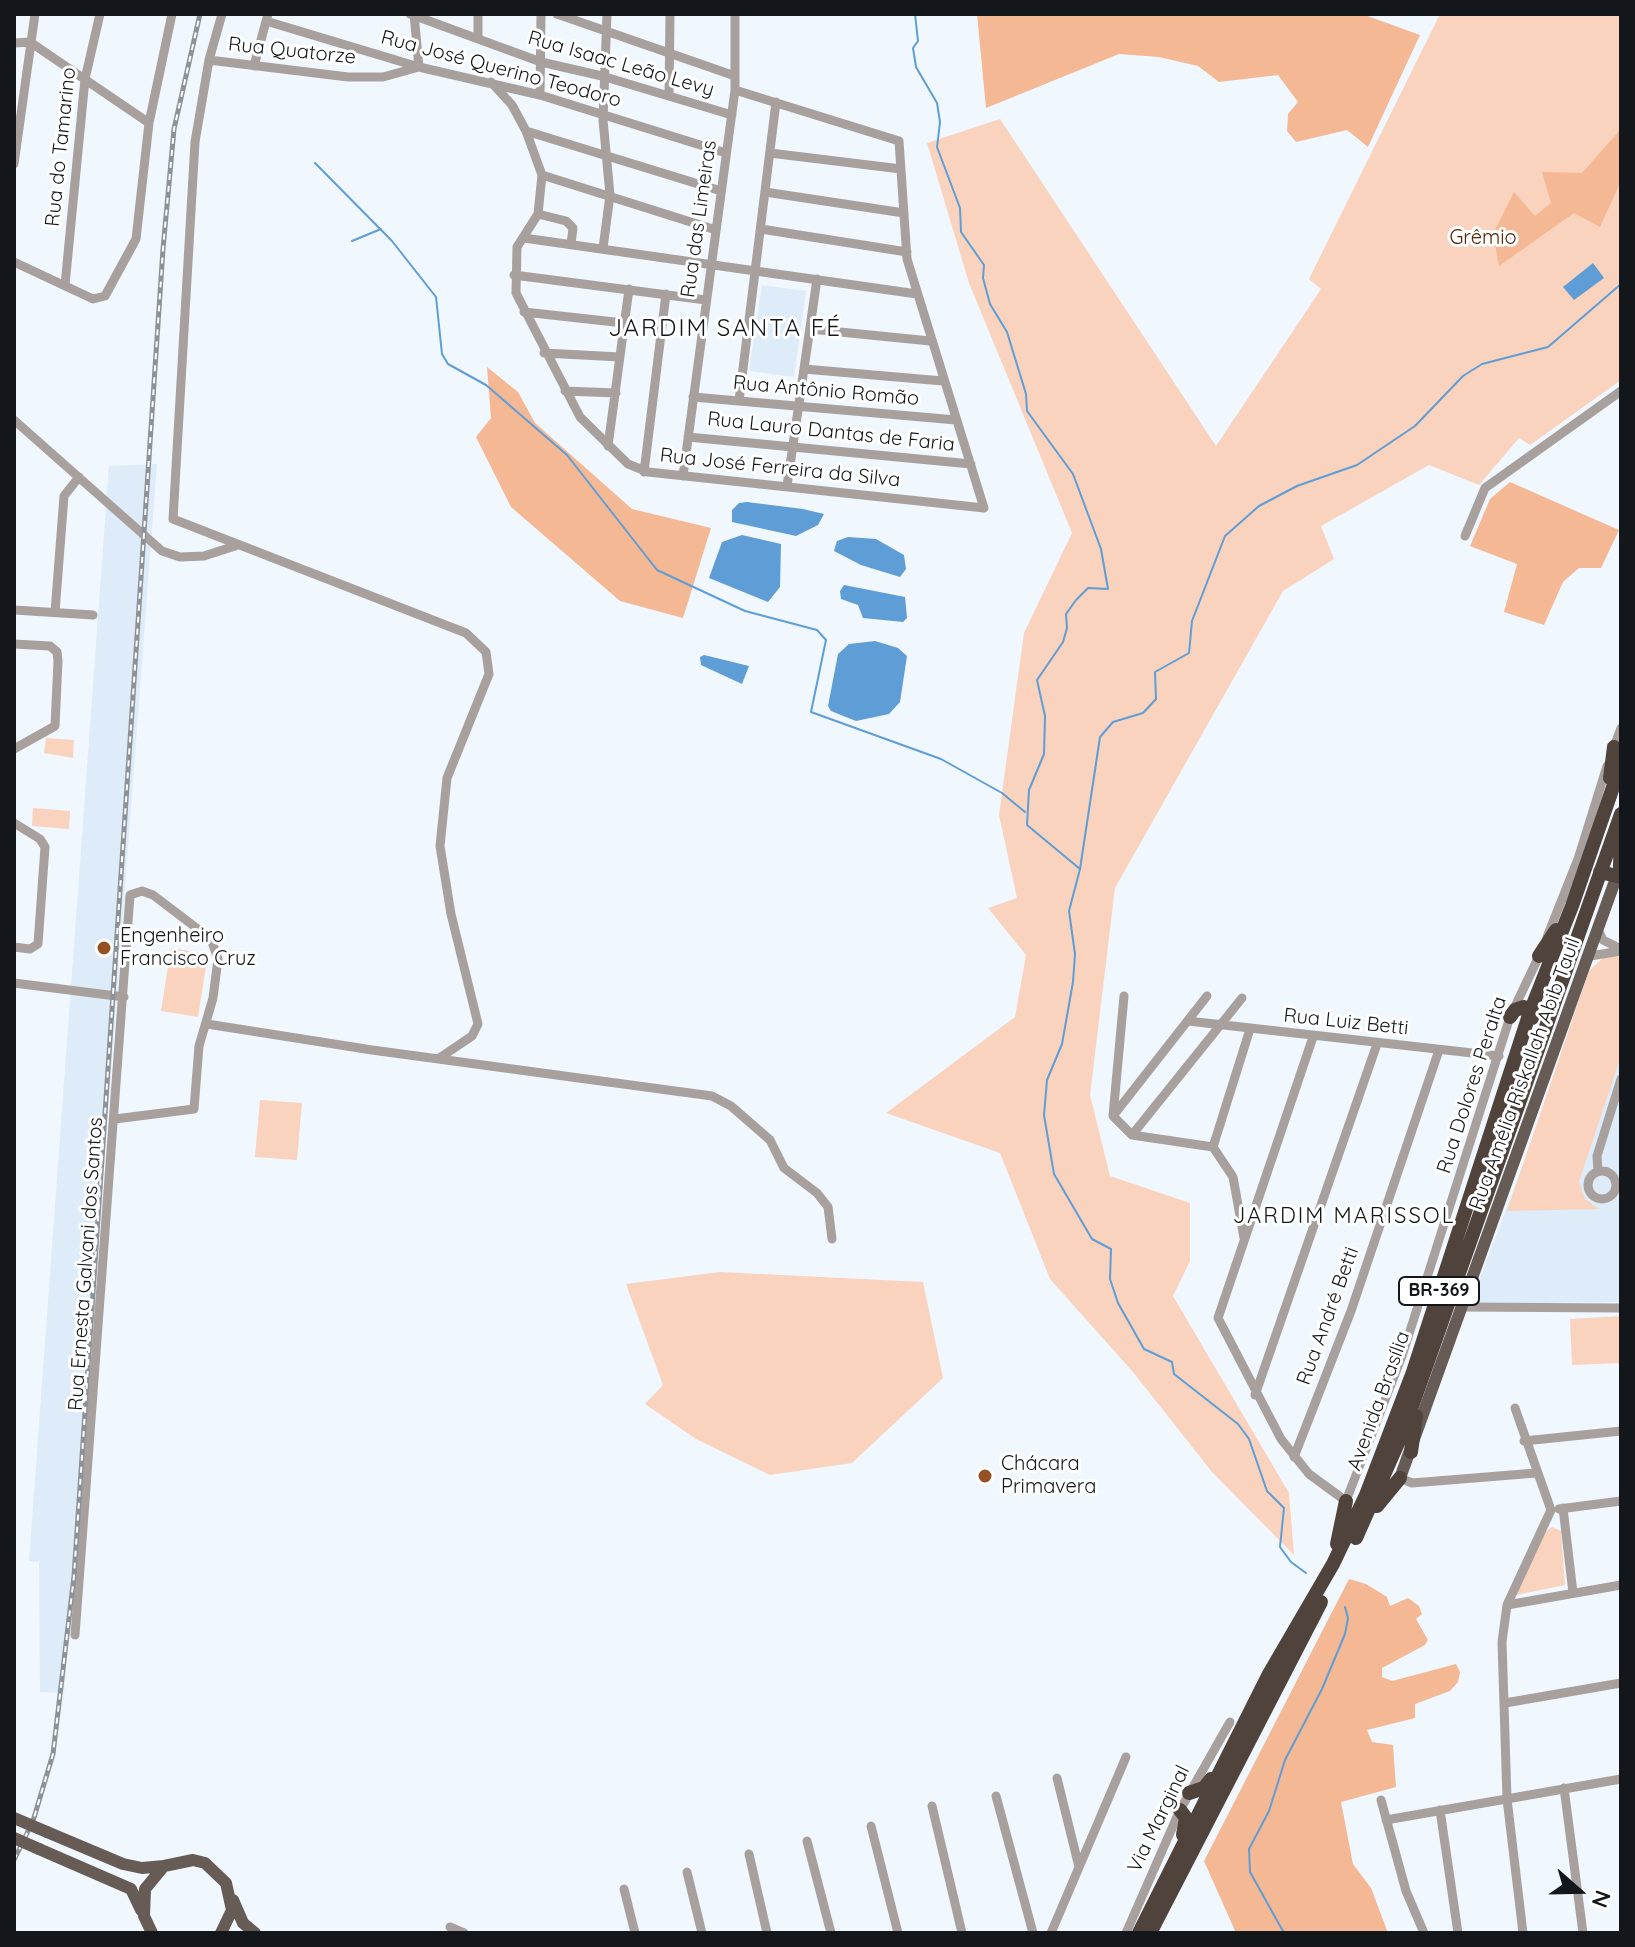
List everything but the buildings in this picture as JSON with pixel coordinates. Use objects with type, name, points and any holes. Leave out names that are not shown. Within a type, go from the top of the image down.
[{"type":"highway","points":[[1607,799],[1614,747]]},
{"type":"highway","name":"Avenida Brasília","points":[[1139,1933],[1269,1674],[1333,1564],[1366,1495],[1413,1372],[1530,1012],[1572,906],[1621,764]]},
{"type":"highway","name":"Avenida Brasília","points":[[1150,1933],[1230,1773],[1364,1522],[1403,1432],[1576,936],[1613,871],[1621,814]]},
{"type":"highway","points":[[1602,820],[1597,863],[1613,871],[1621,833]]},
{"type":"highway","points":[[1539,956],[1572,906]]},
{"type":"highway","points":[[1510,1017],[1518,1008],[1530,1012],[1534,1027],[1520,1093]]},
{"type":"highway","points":[[1496,1110],[1508,1067],[1499,1056]]},
{"type":"highway","points":[[1411,1452],[1424,1374]]},
{"type":"highway","points":[[1364,1522],[1400,1478]]},
{"type":"highway","points":[[1333,1564],[1346,1501]]},
{"type":"highway","points":[[1189,1793],[1204,1788],[1228,1756]]},
{"type":"highway","points":[[1178,1850],[1186,1825],[1180,1810]]},
{"type":"main road","name":"Rua Amélia Riskallah Abib Tauil","points":[[1400,1478],[1599,932],[1613,871]]},
{"type":"main road","points":[[14,1818],[123,1864],[142,1868],[164,1866],[178,1860],[205,1863],[218,1872],[243,1923],[255,1933]]},
{"type":"main road","points":[[14,1838],[131,1889],[152,1933]]},
{"type":"main road","points":[[144,1916],[145,1889],[164,1866]]},
{"type":"main road","points":[[221,1933],[232,1910],[231,1896]]},
{"type":"street","points":[[14,164],[35,14]]},
{"type":"street","name":"Rua do Tamarino","points":[[65,285],[85,79],[100,14]]},
{"type":"street","points":[[14,262],[101,299],[136,239],[149,123],[172,14]]},
{"type":"street","points":[[222,14],[209,60],[195,142],[173,519],[466,633],[486,652],[489,674],[447,778],[440,846],[478,1024],[472,1036],[438,1059]]},
{"type":"street","points":[[413,14],[419,67]]},
{"type":"street","name":"Rua Isaac Leão Levy","points":[[413,14],[541,62],[602,76],[732,115]]},
{"type":"street","points":[[478,14],[478,37]]},
{"type":"street","points":[[540,95],[541,14]]},
{"type":"street","points":[[557,14],[735,76]]},
{"type":"street","points":[[603,248],[610,195],[602,76],[607,14]]},
{"type":"street","points":[[669,96],[670,14]]},
{"type":"street","name":"Rua das Limeiras","points":[[683,476],[735,90],[735,14]]},
{"type":"street","points":[[254,66],[267,18]]},
{"type":"street","name":"Rua José Querino Teodoro","points":[[267,18],[419,67],[540,95],[726,153]]},
{"type":"street","points":[[14,43],[30,42],[149,123]]},
{"type":"street","name":"Rua Quatorze","points":[[209,60],[383,77],[419,67]]},
{"type":"street","points":[[491,82],[512,105],[526,131],[542,175],[538,214],[517,247],[514,275],[706,300]]},
{"type":"street","points":[[735,90],[899,141],[907,252],[930,341],[971,464]]},
{"type":"street","points":[[739,401],[776,102]]},
{"type":"street","points":[[526,131],[721,191]]},
{"type":"street","points":[[770,153],[901,169]]},
{"type":"street","points":[[542,175],[716,230]]},
{"type":"street","points":[[765,192],[904,213]]},
{"type":"street","points":[[538,214],[566,221],[573,228],[571,244]]},
{"type":"street","points":[[761,229],[907,252]]},
{"type":"street","points":[[524,238],[917,294]]},
{"type":"street","name":"Rua José Ferreira da Silva","points":[[514,275],[524,312],[580,417],[628,464],[644,472],[984,508],[971,464]]},
{"type":"street","points":[[787,486],[817,279]]},
{"type":"street","points":[[608,446],[629,289]]},
{"type":"street","points":[[644,472],[666,294]]},
{"type":"street","points":[[524,312],[624,323]]},
{"type":"street","points":[[810,329],[930,341]]},
{"type":"street","points":[[544,353],[620,357]]},
{"type":"street","points":[[804,369],[943,381]]},
{"type":"street","points":[[565,391],[616,393]]},
{"type":"street","points":[[1465,536],[1485,488],[1621,391]]},
{"type":"street","name":"Rua Antônio Romão","points":[[693,397],[956,420]]},
{"type":"street","points":[[14,420],[162,551],[180,557],[204,556],[238,545]]},
{"type":"street","name":"Rua Lauro Dantas de Faria","points":[[688,437],[971,464]]},
{"type":"street","points":[[55,612],[64,496],[79,477]]},
{"type":"street","points":[[14,610],[93,615]]},
{"type":"street","points":[[14,644],[50,646],[57,652],[58,661],[55,726],[14,749]]},
{"type":"street","name":"Rua Dolores Peralta","points":[[1346,1501],[1402,1356],[1510,1017],[1539,956],[1578,859],[1621,728]]},
{"type":"street","points":[[14,823],[40,839],[45,847],[38,944],[30,949],[14,947]]},
{"type":"street","name":"Rua Ernesta Galvani dos Santos","points":[[75,1635],[130,895],[142,891],[153,895],[216,946],[218,959],[207,1024]]},
{"type":"street","points":[[1599,932],[1603,940],[1621,950]]},
{"type":"street","points":[[1590,956],[1621,950]]},
{"type":"street","points":[[14,983],[124,997]]},
{"type":"street","points":[[1113,1116],[1124,996]]},
{"type":"street","points":[[1113,1116],[1207,996]]},
{"type":"street","points":[[1132,1135],[1242,998]]},
{"type":"street","name":"Rua Luiz Betti","points":[[1188,1021],[1499,1056]]},
{"type":"street","points":[[115,1119],[194,1109],[199,1046],[207,1024],[712,1096],[731,1106],[770,1140],[784,1168],[817,1193],[828,1207],[832,1239]]},
{"type":"street","points":[[1213,1147],[1250,1029]]},
{"type":"street","points":[[1313,1037],[1218,1318],[1255,1395],[1294,1457],[1309,1474],[1346,1501]]},
{"type":"street","points":[[1255,1395],[1377,1044]]},
{"type":"street","name":"Rua André Betti","points":[[1294,1457],[1351,1311],[1439,1050]]},
{"type":"street","points":[[1598,1171],[1597,1156],[1621,1079]]},
{"type":"street","points":[[1113,1116],[1132,1135],[1213,1147],[1233,1177],[1245,1242]]},
{"type":"street","points":[[1238,1199],[1257,1205]]},
{"type":"street","points":[[1460,1307],[1621,1308]]},
{"type":"street","points":[[1515,1408],[1524,1441],[1551,1510],[1507,1605],[1502,1642],[1507,1799],[1523,1933]]},
{"type":"street","points":[[1524,1441],[1621,1431]]},
{"type":"street","points":[[1400,1478],[1412,1483],[1536,1473]]},
{"type":"street","points":[[1551,1510],[1621,1501]]},
{"type":"street","points":[[1563,1508],[1573,1593]]},
{"type":"street","points":[[1507,1605],[1621,1585]]},
{"type":"street","points":[[1505,1703],[1621,1683]]},
{"type":"street","name":"Via Marginal","points":[[1126,1933],[1180,1810],[1230,1722]]},
{"type":"street","points":[[1051,1933],[1126,1757]]},
{"type":"street","points":[[1057,1778],[1079,1867]]},
{"type":"street","points":[[1386,1820],[1621,1779]]},
{"type":"street","points":[[1564,1788],[1583,1933]]},
{"type":"street","points":[[996,1796],[1033,1933]]},
{"type":"street","points":[[1381,1800],[1406,1891],[1424,1933]]},
{"type":"street","points":[[932,1806],[962,1933]]},
{"type":"street","points":[[1440,1810],[1458,1933]]},
{"type":"street","points":[[871,1826],[898,1933]]},
{"type":"street","points":[[807,1841],[831,1933]]},
{"type":"street","points":[[749,1854],[767,1933]]},
{"type":"street","points":[[687,1872],[702,1933]]},
{"type":"street","points":[[624,1889],[635,1933]]},
{"type":"street","points":[[450,1927],[464,1933]]},
{"type":"shaded area","points":[[977,14],[1362,14],[1420,35],[1368,147],[1347,130],[1296,142],[1287,131],[1288,114],[1298,102],[1278,75],[1219,82],[1198,66],[1159,57],[1119,54],[986,108]]},
{"type":"shaded area","points":[[1621,129],[1621,181],[1600,227],[1574,213],[1499,266],[1493,234],[1514,192],[1535,216],[1551,203],[1542,172],[1582,173]]},
{"type":"shaded area","points":[[762,285],[806,291],[794,377],[749,371]]},
{"type":"shaded area","points":[[487,367],[518,392],[535,423],[632,509],[711,528],[683,618],[620,601],[511,507],[476,437],[491,418]]},
{"type":"shaded area","points":[[157,464],[64,1693],[40,1692],[39,1562],[29,1561],[109,466]]},
{"type":"shaded area","points":[[1510,482],[1619,530],[1601,568],[1579,568],[1563,582],[1544,625],[1504,612],[1517,564],[1470,546],[1490,499]]},
{"type":"shaded area","points":[[1597,970],[1621,973],[1621,1302],[1470,1304]]},
{"type":"shaded area","points":[[1349,1579],[1366,1584],[1387,1597],[1390,1606],[1408,1598],[1419,1606],[1422,1614],[1416,1619],[1428,1640],[1425,1645],[1382,1668],[1382,1677],[1392,1681],[1456,1664],[1460,1672],[1458,1682],[1450,1691],[1415,1704],[1415,1718],[1367,1730],[1372,1742],[1393,1745],[1396,1787],[1341,1802],[1353,1864],[1371,1888],[1388,1933],[1236,1933],[1204,1861]]},
{"type":"green space","name":"Grêmio","points":[[1440,14],[1621,14],[1621,380],[1530,445],[1519,438],[1479,485],[1429,465],[1321,526],[1334,559],[1283,591],[1115,888],[1090,1095],[1110,1176],[1190,1203],[1190,1261],[1173,1296],[1289,1493],[1294,1555],[1212,1472],[1133,1372],[1050,1279],[1000,1153],[886,1113],[1015,1017],[1026,955],[988,908],[1017,898],[999,815],[1024,633],[1072,533],[969,283],[927,143],[1000,119],[1216,446],[1321,289],[1309,279]]},
{"type":"green space","points":[[46,738],[74,740],[73,758],[44,753]]},
{"type":"green space","points":[[33,808],[70,811],[69,829],[32,826]]},
{"type":"green space","points":[[171,948],[208,954],[198,1017],[161,1011]]},
{"type":"green space","points":[[1606,955],[1621,957],[1621,1056],[1579,1182],[1585,1199],[1600,1209],[1507,1211],[1589,971]]},
{"type":"green space","points":[[260,1100],[302,1103],[297,1160],[255,1157]]},
{"type":"green space","points":[[720,1272],[923,1282],[943,1378],[852,1463],[770,1475],[696,1439],[645,1404],[663,1385],[626,1284]]},
{"type":"green space","points":[[1621,1316],[1621,1363],[1572,1365],[1570,1319]]},
{"type":"green space","points":[[1552,1527],[1561,1531],[1565,1585],[1516,1595],[1545,1532]]},
{"type":"water","points":[[1593,263],[1604,278],[1574,300],[1563,287]]},
{"type":"water","points":[[739,503],[824,514],[818,525],[796,536],[732,522],[732,510]]},
{"type":"water","points":[[742,535],[781,544],[780,587],[768,602],[709,578],[722,542]]},
{"type":"water","points":[[848,537],[876,539],[904,555],[906,569],[900,577],[861,565],[834,551],[837,541]]},
{"type":"water","points":[[844,585],[905,597],[907,618],[903,622],[863,618],[858,605],[841,599],[840,591]]},
{"type":"water","points":[[875,641],[898,648],[907,656],[900,702],[889,714],[856,721],[831,711],[828,706],[838,654],[849,644]]},
{"type":"water","points":[[704,655],[749,666],[742,684],[701,665],[700,657]]},
{"type":"waterway","points":[[915,14],[918,41],[913,48],[916,67],[937,103],[940,122],[937,147],[960,208],[961,232],[984,265],[983,278],[990,304],[1007,332],[1026,394],[1027,411],[1073,474],[1101,549],[1108,589],[1088,588],[1076,600],[1066,614],[1067,628],[1063,642],[1037,680],[1045,716],[1044,754],[1029,790],[1027,825],[1080,869],[1069,911],[1075,954],[1073,982],[1062,1044],[1047,1080],[1044,1115],[1054,1174],[1092,1239],[1111,1249],[1110,1279],[1118,1303],[1144,1349],[1172,1362],[1174,1374],[1238,1424],[1249,1439],[1267,1491],[1284,1508],[1280,1547],[1291,1562],[1306,1573]]},
{"type":"waterway","points":[[315,163],[392,241],[436,297],[442,354],[448,364],[486,385],[567,455],[657,570],[745,611],[817,630],[826,640],[811,712],[941,759],[1002,793],[1025,812]]},
{"type":"waterway","points":[[352,241],[381,229]]},
{"type":"waterway","points":[[1080,869],[1100,737],[1113,722],[1143,713],[1156,699],[1155,672],[1189,653],[1192,621],[1225,536],[1259,506],[1297,486],[1357,465],[1415,426],[1463,376],[1482,364],[1548,347],[1621,284]]},
{"type":"waterway","points":[[1284,1933],[1250,1872],[1249,1849],[1269,1811],[1285,1760],[1322,1689],[1345,1634],[1348,1618],[1345,1607]]},
{"type":"railway","points":[[14,1860],[33,1821],[53,1754],[74,1576],[163,249],[174,129],[200,14]]},
{"type":"place","name":"Engenheiro Francisco Cruz","points":[[104,948]]},
{"type":"place","name":"Chácara Primavera","points":[[985,1476]]},
{"type":"district","name":"JARDIM SANTA FÉ","points":[[725,329]]},
{"type":"district","name":"JARDIM MARISSOL","points":[[1344,1216]]}]
